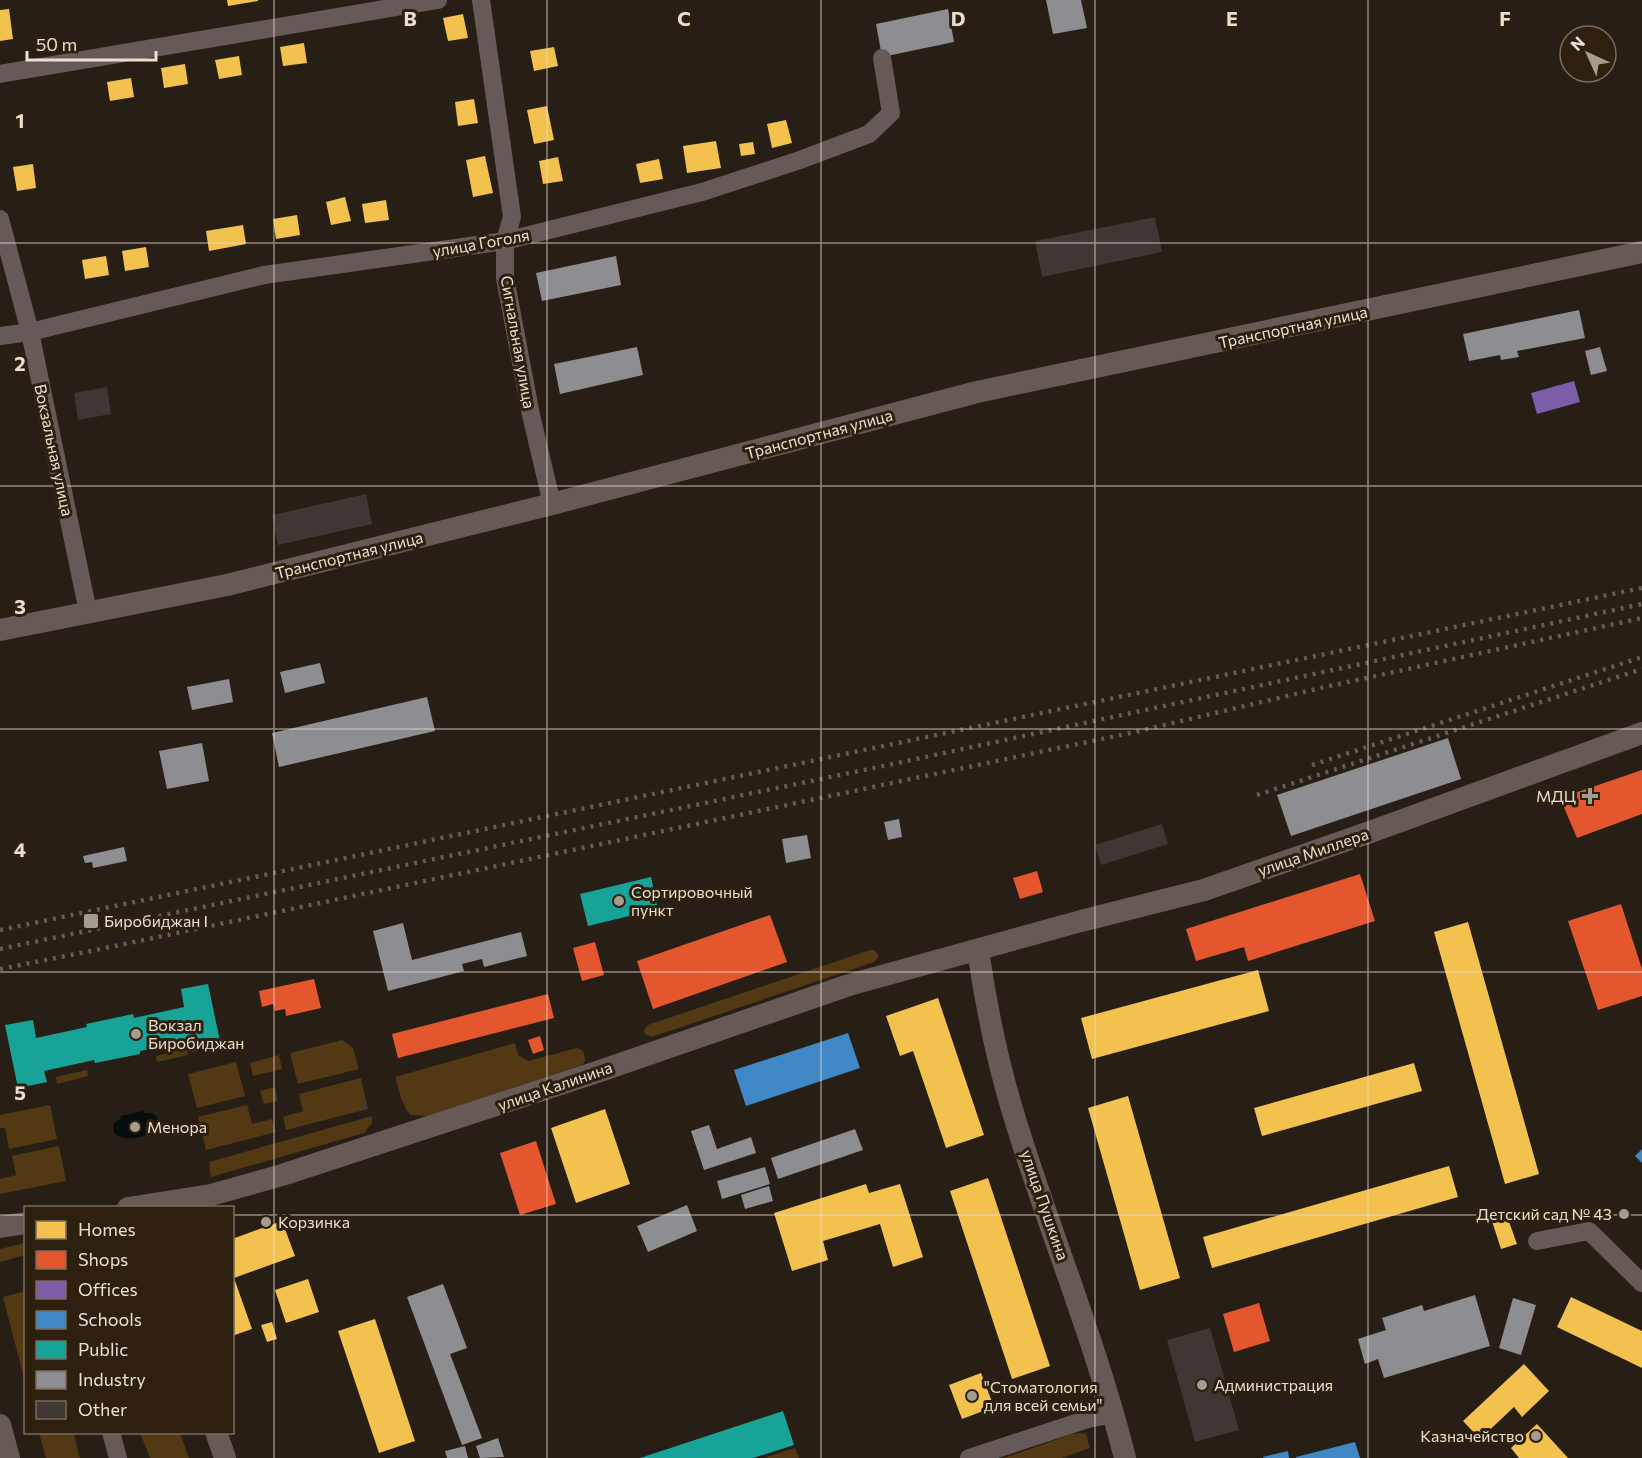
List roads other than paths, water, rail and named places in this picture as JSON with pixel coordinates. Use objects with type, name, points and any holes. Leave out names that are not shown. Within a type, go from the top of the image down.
[{"type":"main road","name":"Транспортная улица","points":[[0,630],[227,585],[552,504],[977,392],[1642,252]]},
{"type":"main road","name":"улица Миллера","points":[[978,950],[1204,890],[1642,733]]},
{"type":"main road","name":"улица Калинина","points":[[144,1206],[211,1195],[282,1175],[600,1071],[849,986],[978,950]]},
{"type":"main road","name":"улица Пушкина","points":[[978,950],[986,1004],[1015,1119],[1089,1334],[1125,1458]]},
{"type":"main road","points":[[0,1227],[24,1223]]},
{"type":"main road","points":[[0,1425],[9,1458]]},
{"type":"main road","points":[[217,1434],[225,1458]]},
{"type":"street","points":[[0,74],[438,0]]},
{"type":"street","name":"Сигнальная улица","points":[[481,0],[512,217],[505,242],[505,278],[531,415],[552,504]]},
{"type":"street","name":"улица Гоголя","points":[[0,336],[30,332],[264,275],[505,242],[702,192],[800,160],[869,134],[891,113],[882,58]]},
{"type":"street","name":"Вокзальная улица","points":[[0,219],[30,332],[88,612]]},
{"type":"street","points":[[1538,1242],[1589,1231],[1642,1283]]},
{"type":"street","points":[[969,1458],[1088,1419],[1114,1414]]},
{"type":"street","points":[[112,1434],[118,1458]]},
{"type":"railway","points":[[0,930],[1642,588]]},
{"type":"railway","points":[[0,949],[869,769],[1642,604]]},
{"type":"railway","points":[[0,969],[1135,732],[1325,687],[1642,618]]},
{"type":"railway","points":[[1312,765],[1642,657]]},
{"type":"railway","points":[[1257,795],[1642,669]]},
{"type":"place","name":"МДЦ","points":[[1590,796]]},
{"type":"place","name":"Сортировочный пункт","points":[[619,901]]},
{"type":"place","name":"Биробиджан I","points":[[91,921]]},
{"type":"place","name":"Вокзал Биробиджан","points":[[136,1034]]},
{"type":"place","name":"Менора","points":[[135,1127]]},
{"type":"place","name":"Детский сад № 43","points":[[1624,1214]]},
{"type":"place","name":"Корзинка","points":[[266,1222]]},
{"type":"place","name":"Администрация","points":[[1202,1385]]},
{"type":"place","name":"\"Стоматология для всей семьи\"","points":[[972,1396]]},
{"type":"place","name":"Казначейство","points":[[1536,1436]]}]
